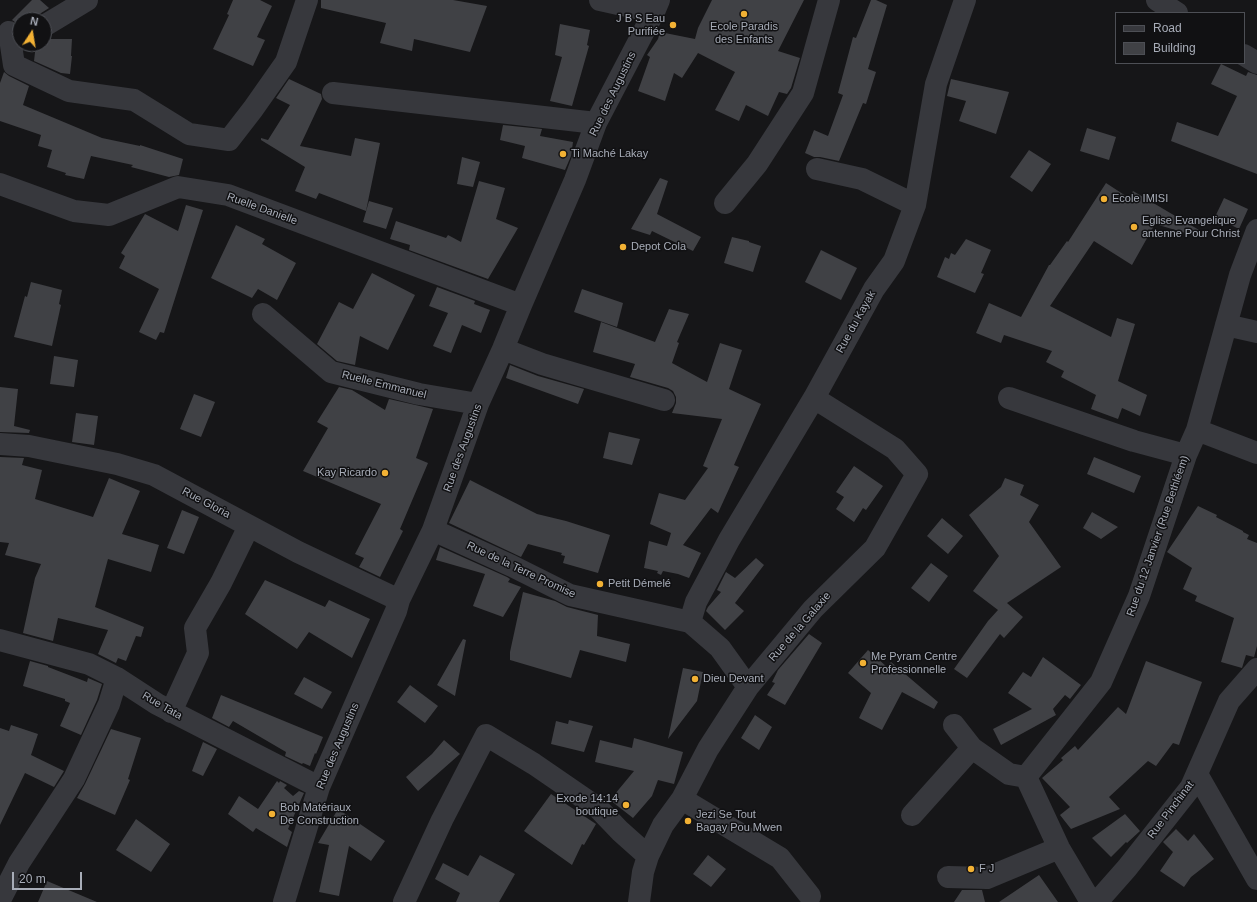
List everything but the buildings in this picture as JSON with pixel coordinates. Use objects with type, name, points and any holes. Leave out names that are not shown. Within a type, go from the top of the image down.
[{"type":"street","points":[[52,21],[87,0]]},
{"type":"street","points":[[10,31],[14,65],[69,91],[134,100],[189,134],[229,140],[286,62],[307,0]]},
{"type":"street","points":[[600,0],[656,6]]},
{"type":"street","points":[[725,203],[757,164],[803,93],[829,0]]},
{"type":"street","name":"Rue du Kayak","points":[[690,622],[696,602],[729,540],[814,398],[874,289],[894,261],[915,205],[936,84],[965,0]]},
{"type":"street","points":[[1157,0],[1175,12]]},
{"type":"street","name":"Rue des Augustins","points":[[284,902],[319,787],[390,626],[399,600],[433,530],[478,404],[504,349],[521,305],[575,180],[596,123],[656,6]]},
{"type":"street","points":[[1245,56],[1257,63]]},
{"type":"street","points":[[333,93],[596,123]]},
{"type":"street","points":[[818,169],[862,179],[915,205]]},
{"type":"street","name":"Ruelle Danielle","points":[[0,184],[74,211],[109,215],[178,187],[228,195],[521,305]]},
{"type":"street","name":"Rue du 12 Janvier (Rue Bethléem)","points":[[1026,777],[1101,682],[1140,596],[1186,455],[1197,430],[1240,275],[1257,230]]},
{"type":"street","name":"Ruelle Emmanuel","points":[[263,314],[332,372],[419,394],[478,404]]},
{"type":"street","points":[[1226,325],[1257,332]]},
{"type":"street","points":[[504,349],[542,364],[664,400]]},
{"type":"street","name":"Rue de la Galaxie","points":[[639,902],[643,872],[648,856],[663,825],[682,799],[708,749],[748,687],[813,609],[875,548],[917,474],[895,450],[814,398]]},
{"type":"street","points":[[1009,398],[1134,441],[1186,455]]},
{"type":"street","points":[[1197,430],[1257,453]]},
{"type":"street","name":"Rue Gloria","points":[[0,444],[29,446],[117,464],[154,475],[298,552],[399,600]]},
{"type":"street","points":[[171,712],[198,653],[195,628],[221,583],[249,526]]},
{"type":"street","name":"Rue de la Terre Promise","points":[[433,530],[512,566],[570,595],[690,622],[720,648],[748,687]]},
{"type":"street","name":"Rue Tata","points":[[0,640],[89,664],[118,678],[171,712],[319,787]]},
{"type":"street","name":"Rue Pinchinat","points":[[1097,902],[1127,868],[1191,787],[1229,702],[1257,669]]},
{"type":"street","points":[[0,900],[18,864],[74,779],[109,704],[118,678]]},
{"type":"street","points":[[954,724],[972,748],[1009,774],[1026,777],[1059,848],[1091,902]]},
{"type":"street","points":[[404,902],[442,820],[486,735],[534,764],[598,808],[620,831],[648,856]]},
{"type":"street","points":[[912,815],[972,748]]},
{"type":"street","points":[[1197,774],[1257,879]]},
{"type":"street","points":[[682,799],[780,858],[810,896]]},
{"type":"street","points":[[948,877],[987,878],[1059,848]]},
{"type":"place","name":"Ecole Paradis des Enfants","points":[[744,14]]},
{"type":"place","name":"J B S Eau Purifiée","points":[[673,25]]},
{"type":"place","name":"Ti Maché Lakay","points":[[563,154]]},
{"type":"place","name":"Ecole IMISI","points":[[1104,199]]},
{"type":"place","name":"Eglise Evangelique antenne Pour Christ","points":[[1134,227]]},
{"type":"place","name":"Depot Cola","points":[[623,247]]},
{"type":"place","name":"Kay Ricardo","points":[[385,473]]},
{"type":"place","name":"Petit Démelé","points":[[600,584]]},
{"type":"place","name":"Me Pyram Centre Professionnelle","points":[[863,663]]},
{"type":"place","name":"Dieu Devant","points":[[695,679]]},
{"type":"place","name":"Exode 14:14 boutique","points":[[626,805]]},
{"type":"place","name":"Bob Matériaux De Construction","points":[[272,814]]},
{"type":"place","name":"Jezi Se Tout Bagay Pou Mwen","points":[[688,821]]},
{"type":"place","name":"F J","points":[[971,869]]}]
